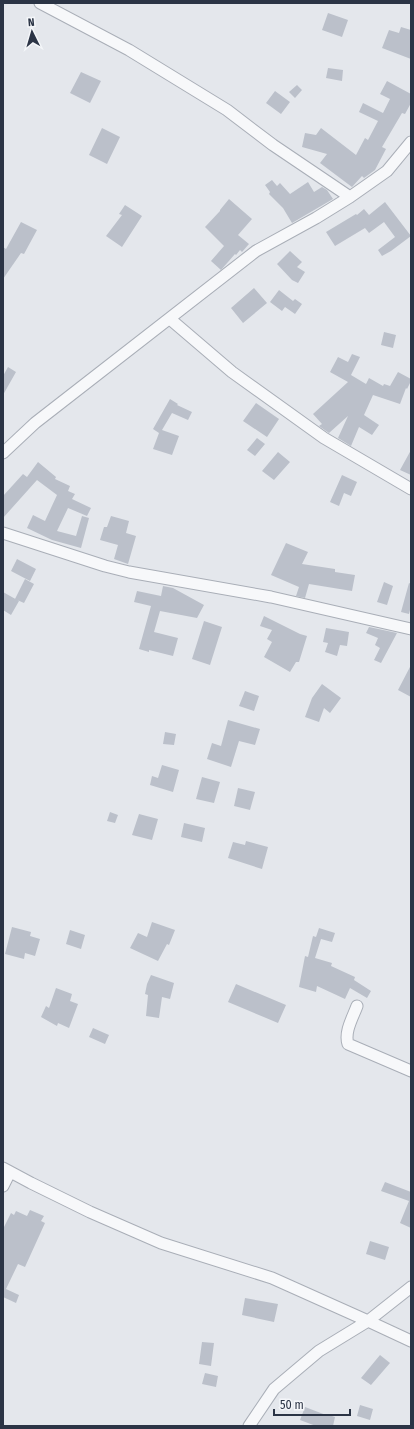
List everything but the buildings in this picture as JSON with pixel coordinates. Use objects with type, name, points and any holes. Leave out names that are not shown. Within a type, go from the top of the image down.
[{"type":"street","points":[[40,3],[129,50],[227,110],[273,145],[350,197]]},
{"type":"street","points":[[3,453],[35,423],[256,251],[316,218],[350,197],[387,171],[411,142]]},
{"type":"street","points":[[170,319],[232,372],[324,438],[411,489]]},
{"type":"street","points":[[3,533],[105,566],[129,572],[271,597],[411,630]]},
{"type":"street","points":[[357,1006],[347,1031],[346,1038],[348,1044],[411,1071]]},
{"type":"street","points":[[3,1186],[6,1170],[90,1212],[161,1243],[272,1278],[411,1341]]},
{"type":"street","points":[[249,1426],[274,1388],[319,1351],[368,1321],[411,1287]]}]
